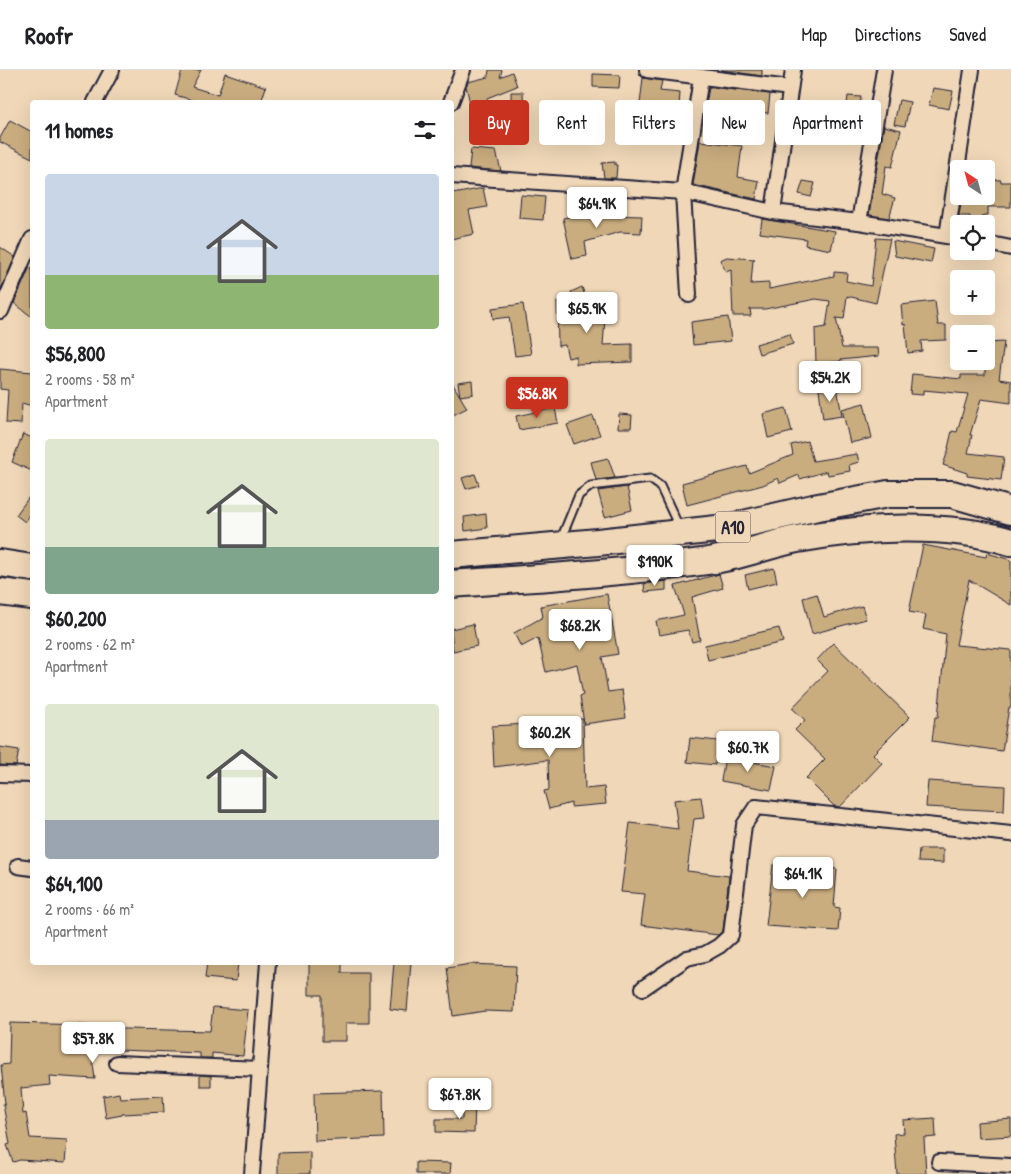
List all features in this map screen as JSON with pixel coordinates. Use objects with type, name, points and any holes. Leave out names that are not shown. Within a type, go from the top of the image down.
[{"type":"highway","name":"A10","points":[[454,556],[726,528],[813,508],[888,494],[952,494],[1011,511]]},
{"type":"highway","name":"A10","points":[[454,584],[598,574],[711,560],[796,539],[873,528],[936,529],[1011,542]]},
{"type":"highway","points":[[0,563],[30,568]]},
{"type":"highway","points":[[0,592],[30,596]]},
{"type":"street","points":[[96,100],[112,70]]},
{"type":"street","points":[[452,100],[464,70]]},
{"type":"street","points":[[773,212],[793,70]]},
{"type":"street","points":[[860,222],[884,70]]},
{"type":"street","points":[[956,215],[972,70]]},
{"type":"street","points":[[657,71],[790,88]]},
{"type":"street","points":[[688,295],[683,192],[701,78]]},
{"type":"street","points":[[454,176],[683,192],[773,212],[860,222],[950,237]]},
{"type":"street","points":[[0,311],[30,243]]},
{"type":"street","points":[[995,245],[1011,248]]},
{"type":"street","points":[[598,542],[598,574]]},
{"type":"street","points":[[0,774],[30,775]]},
{"type":"street","points":[[643,988],[687,958],[705,954],[719,946],[731,935],[744,825],[756,807],[1011,834]]},
{"type":"street","points":[[18,866],[30,868]]},
{"type":"street","points":[[252,1174],[268,965]]},
{"type":"street","points":[[117,1063],[260,1069]]},
{"type":"street","points":[[938,1162],[1011,1166]]},
{"type":"lane","points":[[558,546],[579,495],[591,486],[650,479],[660,486],[681,533]]},
{"type":"building","points":[[182,70],[201,70],[192,87],[218,95],[225,73],[266,87],[262,100],[192,100],[175,95]]},
{"type":"building","points":[[489,70],[502,70],[500,77],[512,72],[517,86],[487,98],[487,100],[469,100],[466,86],[468,82],[488,77]]},
{"type":"building","points":[[721,70],[762,70],[762,76]]},
{"type":"building","points":[[593,74],[620,75],[619,88],[593,87]]},
{"type":"building","points":[[643,78],[662,81],[660,91],[680,93],[679,100],[640,100]]},
{"type":"building","points":[[709,87],[770,94],[768,113],[765,113],[765,100],[707,100]]},
{"type":"building","points":[[933,88],[953,91],[949,109],[929,105]]},
{"type":"building","points":[[511,92],[523,92],[523,100],[511,100]]},
{"type":"building","points":[[848,96],[861,97],[861,100],[848,100]]},
{"type":"building","points":[[899,100],[910,102],[905,126],[894,124]]},
{"type":"building","points":[[10,120],[30,131],[30,157],[0,142],[0,138]]},
{"type":"building","points":[[884,126],[901,130],[892,167],[886,166],[882,194],[895,198],[889,218],[869,215]]},
{"type":"building","points":[[700,141],[703,141],[703,145],[742,146],[738,177],[759,181],[756,199],[693,185]]},
{"type":"building","points":[[471,149],[496,151],[501,171],[469,168]]},
{"type":"building","points":[[615,162],[615,165],[617,165],[616,178],[604,178],[602,163]]},
{"type":"building","points":[[995,180],[1011,182],[1011,207],[988,207],[988,215],[959,215],[961,205],[995,205]]},
{"type":"building","points":[[803,181],[815,183],[811,197],[799,194]]},
{"type":"building","points":[[483,188],[487,207],[469,210],[474,234],[454,238],[454,192]]},
{"type":"building","points":[[521,195],[545,197],[543,220],[519,218]]},
{"type":"building","points":[[607,210],[608,215],[642,216],[641,233],[620,232],[585,242],[587,256],[572,259],[563,218],[579,215],[579,217]]},
{"type":"building","points":[[762,219],[835,231],[831,250],[805,245],[806,239],[760,233]]},
{"type":"building","points":[[876,238],[890,239],[876,303],[847,296],[844,319],[836,318],[842,348],[878,348],[879,356],[840,360],[840,362],[832,362],[832,364],[816,364],[815,329],[826,327],[830,301],[816,299],[765,309],[750,309],[751,316],[733,316],[731,270],[726,272],[720,260],[727,257],[755,259],[753,260],[751,284],[769,283],[769,289],[834,276],[834,272],[847,273],[846,281],[871,286]]},
{"type":"building","points":[[893,241],[934,249],[931,263],[895,256]]},
{"type":"building","points":[[0,247],[15,257],[0,291]]},
{"type":"building","points":[[30,267],[30,315],[14,303]]},
{"type":"building","points":[[582,287],[587,302],[590,303],[589,318],[605,319],[603,345],[632,344],[632,362],[576,364],[576,356],[568,358],[565,345],[558,346],[557,302],[574,301],[571,292]]},
{"type":"building","points":[[935,301],[938,325],[946,325],[946,340],[921,341],[922,351],[908,353],[901,305]]},
{"type":"building","points":[[523,304],[531,354],[515,356],[509,317],[493,319],[492,308]]},
{"type":"building","points":[[728,317],[731,341],[693,345],[691,322]]},
{"type":"building","points":[[790,334],[793,344],[759,354],[756,344]]},
{"type":"building","points":[[995,342],[1004,342],[999,379],[1011,381],[1011,403],[981,399],[970,435],[972,435],[968,453],[1004,457],[1001,480],[967,476],[967,473],[943,465],[952,431],[957,432],[968,394],[923,390],[923,395],[910,394],[912,374],[961,379],[961,375],[985,375],[985,370],[995,370]]},
{"type":"building","points":[[0,369],[30,372],[30,405],[22,403],[21,424],[6,423],[8,390],[0,389]]},
{"type":"building","points":[[472,381],[473,394],[460,396],[458,383]]},
{"type":"building","points":[[454,386],[467,408],[454,414]]},
{"type":"building","points":[[837,387],[842,416],[823,419],[819,389]]},
{"type":"building","points":[[864,403],[872,438],[850,443],[842,409]]},
{"type":"building","points":[[555,408],[558,423],[519,430],[516,416]]},
{"type":"building","points":[[786,408],[792,432],[768,438],[763,414]]},
{"type":"building","points":[[619,414],[632,415],[631,428],[618,428]]},
{"type":"building","points":[[593,416],[600,435],[574,444],[567,425]]},
{"type":"building","points":[[23,434],[30,437],[30,470],[12,462]]},
{"type":"building","points":[[807,441],[813,461],[857,454],[859,462],[849,465],[850,471],[828,475],[827,471],[800,479],[799,475],[780,483],[778,478],[763,485],[687,505],[682,483],[747,466],[749,473],[793,455],[791,445]]},
{"type":"building","points":[[608,458],[615,478],[596,480],[591,462]]},
{"type":"building","points":[[475,474],[479,485],[466,489],[462,478]]},
{"type":"building","points":[[627,487],[632,510],[605,517],[598,491]]},
{"type":"building","points":[[30,496],[30,515],[25,522],[16,515]]},
{"type":"building","points":[[486,514],[487,528],[465,531],[464,517]]},
{"type":"building","points":[[923,545],[986,557],[987,553],[1011,560],[1011,605],[969,580],[956,645],[1011,650],[1011,708],[1009,707],[1002,751],[932,741],[935,717],[938,717],[946,634],[923,629],[926,615],[909,612]]},
{"type":"building","points":[[774,568],[777,582],[748,589],[745,575]]},
{"type":"building","points":[[719,574],[723,588],[692,597],[700,640],[692,642],[688,630],[659,635],[656,621],[684,615],[675,586]]},
{"type":"building","points":[[666,581],[666,590],[645,592],[644,584]]},
{"type":"building","points":[[607,594],[618,654],[602,657],[608,692],[622,690],[626,718],[584,724],[580,696],[583,695],[577,664],[546,672],[538,638],[521,647],[514,633],[543,617],[541,606]]},
{"type":"building","points":[[817,594],[824,617],[862,606],[866,619],[812,634],[803,598]]},
{"type":"building","points":[[473,624],[477,646],[454,651],[454,628]]},
{"type":"building","points":[[779,628],[783,642],[708,660],[705,645]]},
{"type":"building","points":[[833,643],[910,717],[873,754],[882,763],[840,807],[834,806],[806,778],[825,759],[795,730],[805,720],[792,708],[828,671],[817,660]]},
{"type":"building","points":[[583,719],[585,789],[604,787],[606,804],[571,807],[571,803],[549,809],[544,791],[549,790],[548,760],[494,767],[492,726],[547,723],[547,720]]},
{"type":"building","points":[[690,738],[718,741],[715,765],[687,762]]},
{"type":"building","points":[[0,747],[19,750],[16,766],[0,765]]},
{"type":"building","points":[[725,757],[776,766],[771,790],[721,781]]},
{"type":"building","points":[[928,781],[1005,786],[1004,811],[926,807]]},
{"type":"building","points":[[701,797],[704,818],[694,819],[687,871],[729,876],[723,931],[718,935],[641,925],[645,894],[621,892],[630,823],[678,829],[674,800]]},
{"type":"building","points":[[919,849],[943,849],[943,863],[918,862]]},
{"type":"building","points":[[773,865],[837,869],[834,907],[840,908],[838,931],[766,926]]},
{"type":"building","points":[[470,964],[516,966],[514,1012],[485,1011],[453,1016],[447,968]]},
{"type":"building","points":[[207,965],[238,965],[236,981],[205,978]]},
{"type":"building","points":[[309,965],[342,965],[342,973],[369,973],[369,1023],[346,1023],[346,1041],[322,1041],[322,995],[309,995]]},
{"type":"building","points":[[394,965],[411,965],[407,1011],[390,1009]]},
{"type":"building","points":[[213,1007],[248,1010],[243,1056],[212,1053],[212,1058],[200,1058],[200,1053],[91,1049],[95,1079],[49,1076],[50,1085],[21,1088],[23,1114],[26,1113],[30,1138],[67,1140],[65,1163],[20,1160],[13,1162],[7,1145],[10,1144],[3,1104],[5,1104],[1,1065],[9,1064],[10,1023],[85,1025],[85,1028],[210,1031]]},
{"type":"building","points":[[200,1075],[211,1076],[211,1086],[200,1086]]},
{"type":"building","points":[[383,1091],[384,1138],[315,1141],[314,1093]]},
{"type":"building","points":[[119,1093],[120,1098],[163,1096],[164,1112],[122,1114],[106,1118],[103,1096]]},
{"type":"building","points":[[462,1099],[475,1099],[474,1133],[436,1132],[436,1119],[462,1119]]},
{"type":"building","points":[[935,1118],[936,1137],[924,1138],[926,1174],[897,1174],[894,1134],[904,1133],[903,1120]]},
{"type":"building","points":[[1011,1119],[1011,1136],[978,1138],[977,1122]]},
{"type":"building","points":[[310,1152],[310,1174],[278,1174],[278,1153]]},
{"type":"building","points":[[416,1162],[451,1163],[450,1174],[416,1174]]}]
